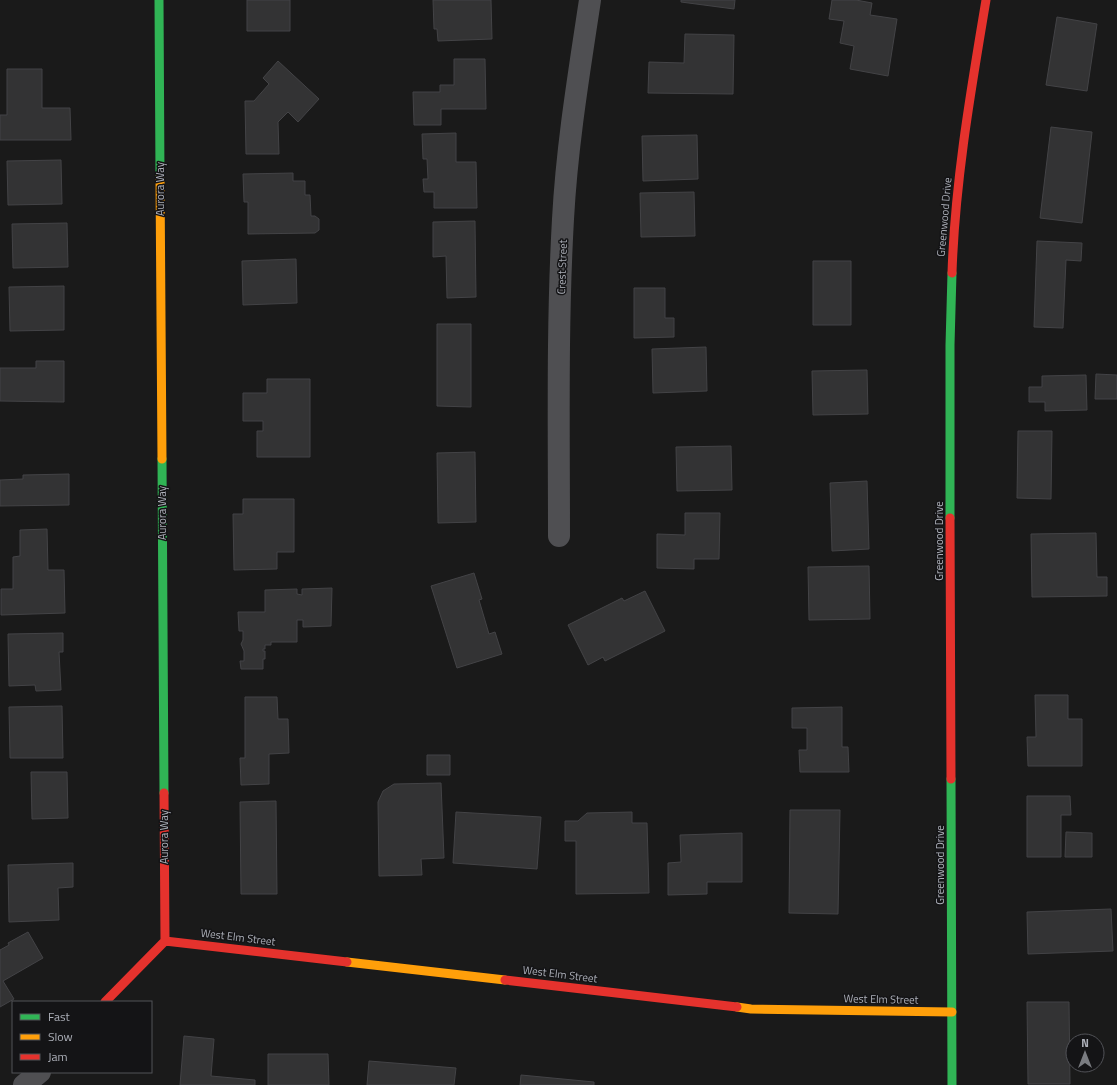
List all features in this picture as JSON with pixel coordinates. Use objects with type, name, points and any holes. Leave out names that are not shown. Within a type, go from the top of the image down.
[{"type":"street","name":"Aurora Way","points":[[159,0],[165,941]]},
{"type":"street","name":"Crest Street","points":[[560,536],[559,334],[563,218],[574,106],[590,0]]},
{"type":"street","name":"Greenwood Drive","points":[[952,1085],[950,345],[952,268],[955,214],[962,148],[986,0]]},
{"type":"street","points":[[106,1001],[165,941]]},
{"type":"street","name":"West Elm Street","points":[[165,941],[751,1009],[952,1012]]},
{"type":"street","points":[[24,1085],[39,1073]]},
{"type":"building","points":[[247,0],[290,0],[290,31],[247,31]]},
{"type":"building","points":[[433,0],[491,0],[492,39],[438,41],[437,29],[434,29]]},
{"type":"building","points":[[681,0],[735,0],[734,9],[681,2]]},
{"type":"building","points":[[832,0],[856,0],[872,3],[870,15],[897,19],[888,76],[850,69],[854,46],[840,43],[844,21],[829,19]]},
{"type":"building","points":[[1057,17],[1097,24],[1087,91],[1046,85]]},
{"type":"building","points":[[685,34],[734,35],[733,94],[648,93],[649,62],[684,63]]},
{"type":"building","points":[[454,59],[485,59],[486,109],[441,109],[441,125],[414,125],[413,92],[440,92],[440,85],[454,85]]},
{"type":"building","points":[[278,61],[319,99],[298,122],[288,112],[278,122],[279,154],[246,154],[245,101],[254,101],[269,84],[263,78]]},
{"type":"building","points":[[7,69],[42,69],[42,108],[70,108],[71,140],[0,140],[0,115],[7,115]]},
{"type":"building","points":[[1051,127],[1092,132],[1082,223],[1040,218]]},
{"type":"building","points":[[456,133],[456,162],[476,162],[477,208],[434,208],[434,192],[424,192],[423,179],[428,179],[427,159],[423,159],[422,134]]},
{"type":"building","points":[[697,135],[698,179],[643,181],[642,136]]},
{"type":"building","points":[[61,160],[62,204],[8,205],[7,161]]},
{"type":"building","points":[[293,173],[293,181],[305,181],[305,195],[310,195],[311,216],[315,216],[319,219],[319,230],[315,233],[248,234],[248,202],[244,202],[243,174]]},
{"type":"building","points":[[694,192],[695,236],[641,237],[640,193]]},
{"type":"building","points":[[475,221],[476,297],[447,298],[446,256],[433,257],[433,222]]},
{"type":"building","points":[[67,223],[68,267],[13,268],[12,224]]},
{"type":"building","points":[[1037,241],[1082,243],[1081,261],[1066,260],[1063,328],[1034,327]]},
{"type":"building","points":[[296,259],[297,303],[243,305],[242,261]]},
{"type":"building","points":[[813,261],[851,261],[851,325],[813,325]]},
{"type":"building","points":[[64,286],[64,330],[10,331],[9,287]]},
{"type":"building","points":[[634,288],[665,288],[665,318],[674,318],[674,337],[634,338]]},
{"type":"building","points":[[437,324],[471,324],[471,407],[437,406]]},
{"type":"building","points":[[706,347],[707,391],[653,393],[652,349]]},
{"type":"building","points":[[36,361],[64,361],[64,402],[0,401],[0,368],[36,368]]},
{"type":"building","points":[[867,370],[868,414],[813,415],[812,371]]},
{"type":"building","points":[[1096,374],[1117,375],[1117,399],[1095,399]]},
{"type":"building","points":[[1086,375],[1087,410],[1045,411],[1045,402],[1029,402],[1029,387],[1042,387],[1042,376]]},
{"type":"building","points":[[267,379],[310,379],[310,457],[257,457],[257,431],[263,431],[263,421],[243,421],[243,393],[267,393]]},
{"type":"building","points":[[1018,431],[1052,431],[1051,499],[1017,498]]},
{"type":"building","points":[[731,446],[732,490],[677,491],[676,447]]},
{"type":"building","points":[[475,452],[476,522],[438,523],[437,453]]},
{"type":"building","points":[[69,474],[69,505],[0,506],[0,480],[23,479],[23,475]]},
{"type":"building","points":[[867,481],[869,549],[832,551],[830,483]]},
{"type":"building","points":[[243,499],[294,499],[294,552],[277,552],[277,569],[234,570],[233,514],[243,514]]},
{"type":"building","points":[[685,513],[720,513],[719,559],[694,559],[694,569],[657,568],[657,534],[685,535]]},
{"type":"building","points":[[47,529],[48,570],[64,570],[65,613],[1,615],[1,589],[13,589],[13,557],[20,556],[20,530]]},
{"type":"building","points":[[1096,533],[1097,577],[1107,577],[1107,596],[1032,597],[1031,534]]},
{"type":"building","points":[[869,566],[870,619],[809,620],[808,567]]},
{"type":"building","points":[[474,573],[482,599],[479,600],[489,634],[495,632],[502,654],[457,668],[431,586]]},
{"type":"building","points":[[332,588],[331,626],[303,627],[303,620],[297,620],[297,642],[271,642],[271,645],[265,645],[265,649],[263,649],[263,651],[265,651],[265,659],[263,659],[263,669],[241,669],[240,661],[244,661],[244,651],[241,644],[243,640],[243,631],[239,631],[238,612],[265,612],[265,590],[297,589],[297,594],[302,595],[302,589]]},
{"type":"building","points":[[645,591],[665,631],[605,661],[603,657],[588,665],[568,625],[622,598],[624,601]]},
{"type":"building","points":[[63,633],[63,652],[59,652],[61,690],[36,691],[35,685],[9,686],[8,634]]},
{"type":"building","points":[[1035,695],[1068,695],[1068,719],[1082,719],[1082,766],[1028,766],[1027,737],[1036,737]]},
{"type":"building","points":[[245,697],[277,697],[278,719],[288,719],[289,753],[269,754],[269,784],[241,785],[240,758],[245,758]]},
{"type":"building","points":[[62,706],[63,758],[10,758],[9,707]]},
{"type":"building","points":[[842,707],[842,747],[848,747],[849,772],[800,772],[799,750],[807,750],[807,728],[792,728],[792,708]]},
{"type":"building","points":[[427,755],[450,755],[450,775],[427,775]]},
{"type":"building","points":[[31,772],[67,772],[68,818],[32,819]]},
{"type":"building","points":[[441,783],[444,858],[421,859],[422,875],[379,876],[378,802],[383,791],[394,784]]},
{"type":"building","points":[[1027,796],[1070,796],[1071,815],[1061,815],[1061,857],[1027,857]]},
{"type":"building","points":[[276,801],[277,894],[241,894],[240,802]]},
{"type":"building","points":[[790,810],[840,810],[838,914],[789,913]]},
{"type":"building","points":[[456,812],[541,817],[537,869],[453,863]]},
{"type":"building","points":[[632,812],[632,823],[647,823],[649,893],[576,894],[576,841],[565,841],[565,821],[578,821],[587,813]]},
{"type":"building","points":[[1066,832],[1092,833],[1092,857],[1065,857]]},
{"type":"building","points":[[742,833],[742,882],[707,882],[707,894],[668,895],[668,863],[681,862],[680,835]]},
{"type":"building","points":[[73,863],[73,887],[58,888],[59,920],[9,922],[8,865]]},
{"type":"building","points":[[1111,909],[1113,951],[1028,954],[1027,912]]},
{"type":"building","points":[[28,932],[43,958],[3,981],[14,999],[0,1007],[0,950],[9,945],[8,943]]},
{"type":"building","points":[[1027,1002],[1069,1002],[1069,1033],[1065,1033],[1065,1073],[1070,1073],[1070,1084],[1028,1084]]},
{"type":"building","points":[[184,1036],[214,1039],[211,1076],[255,1080],[255,1085],[180,1085]]},
{"type":"building","points":[[268,1054],[328,1054],[329,1085],[268,1085]]},
{"type":"building","points":[[369,1061],[456,1068],[454,1085],[367,1085]]},
{"type":"building","points":[[521,1075],[594,1082],[594,1085],[520,1085]]},
{"type":"traffic: fast","points":[[159,0],[160,177]]},
{"type":"traffic: fast","points":[[950,518],[950,345],[952,273]]},
{"type":"traffic: fast","points":[[162,459],[164,793]]},
{"type":"traffic: fast","points":[[951,779],[952,1085]]},
{"type":"traffic: slow","points":[[160,177],[162,459]]},
{"type":"traffic: slow","points":[[347,962],[505,980]]},
{"type":"traffic: slow","points":[[737,1007],[751,1009],[952,1012]]},
{"type":"traffic: jam","points":[[952,273],[956,204],[960,170],[969,102],[986,0]]},
{"type":"traffic: jam","points":[[950,518],[951,779]]},
{"type":"traffic: jam","points":[[106,1001],[165,941],[164,793]]},
{"type":"traffic: jam","points":[[165,941],[347,962]]},
{"type":"traffic: jam","points":[[505,980],[737,1007]]}]
